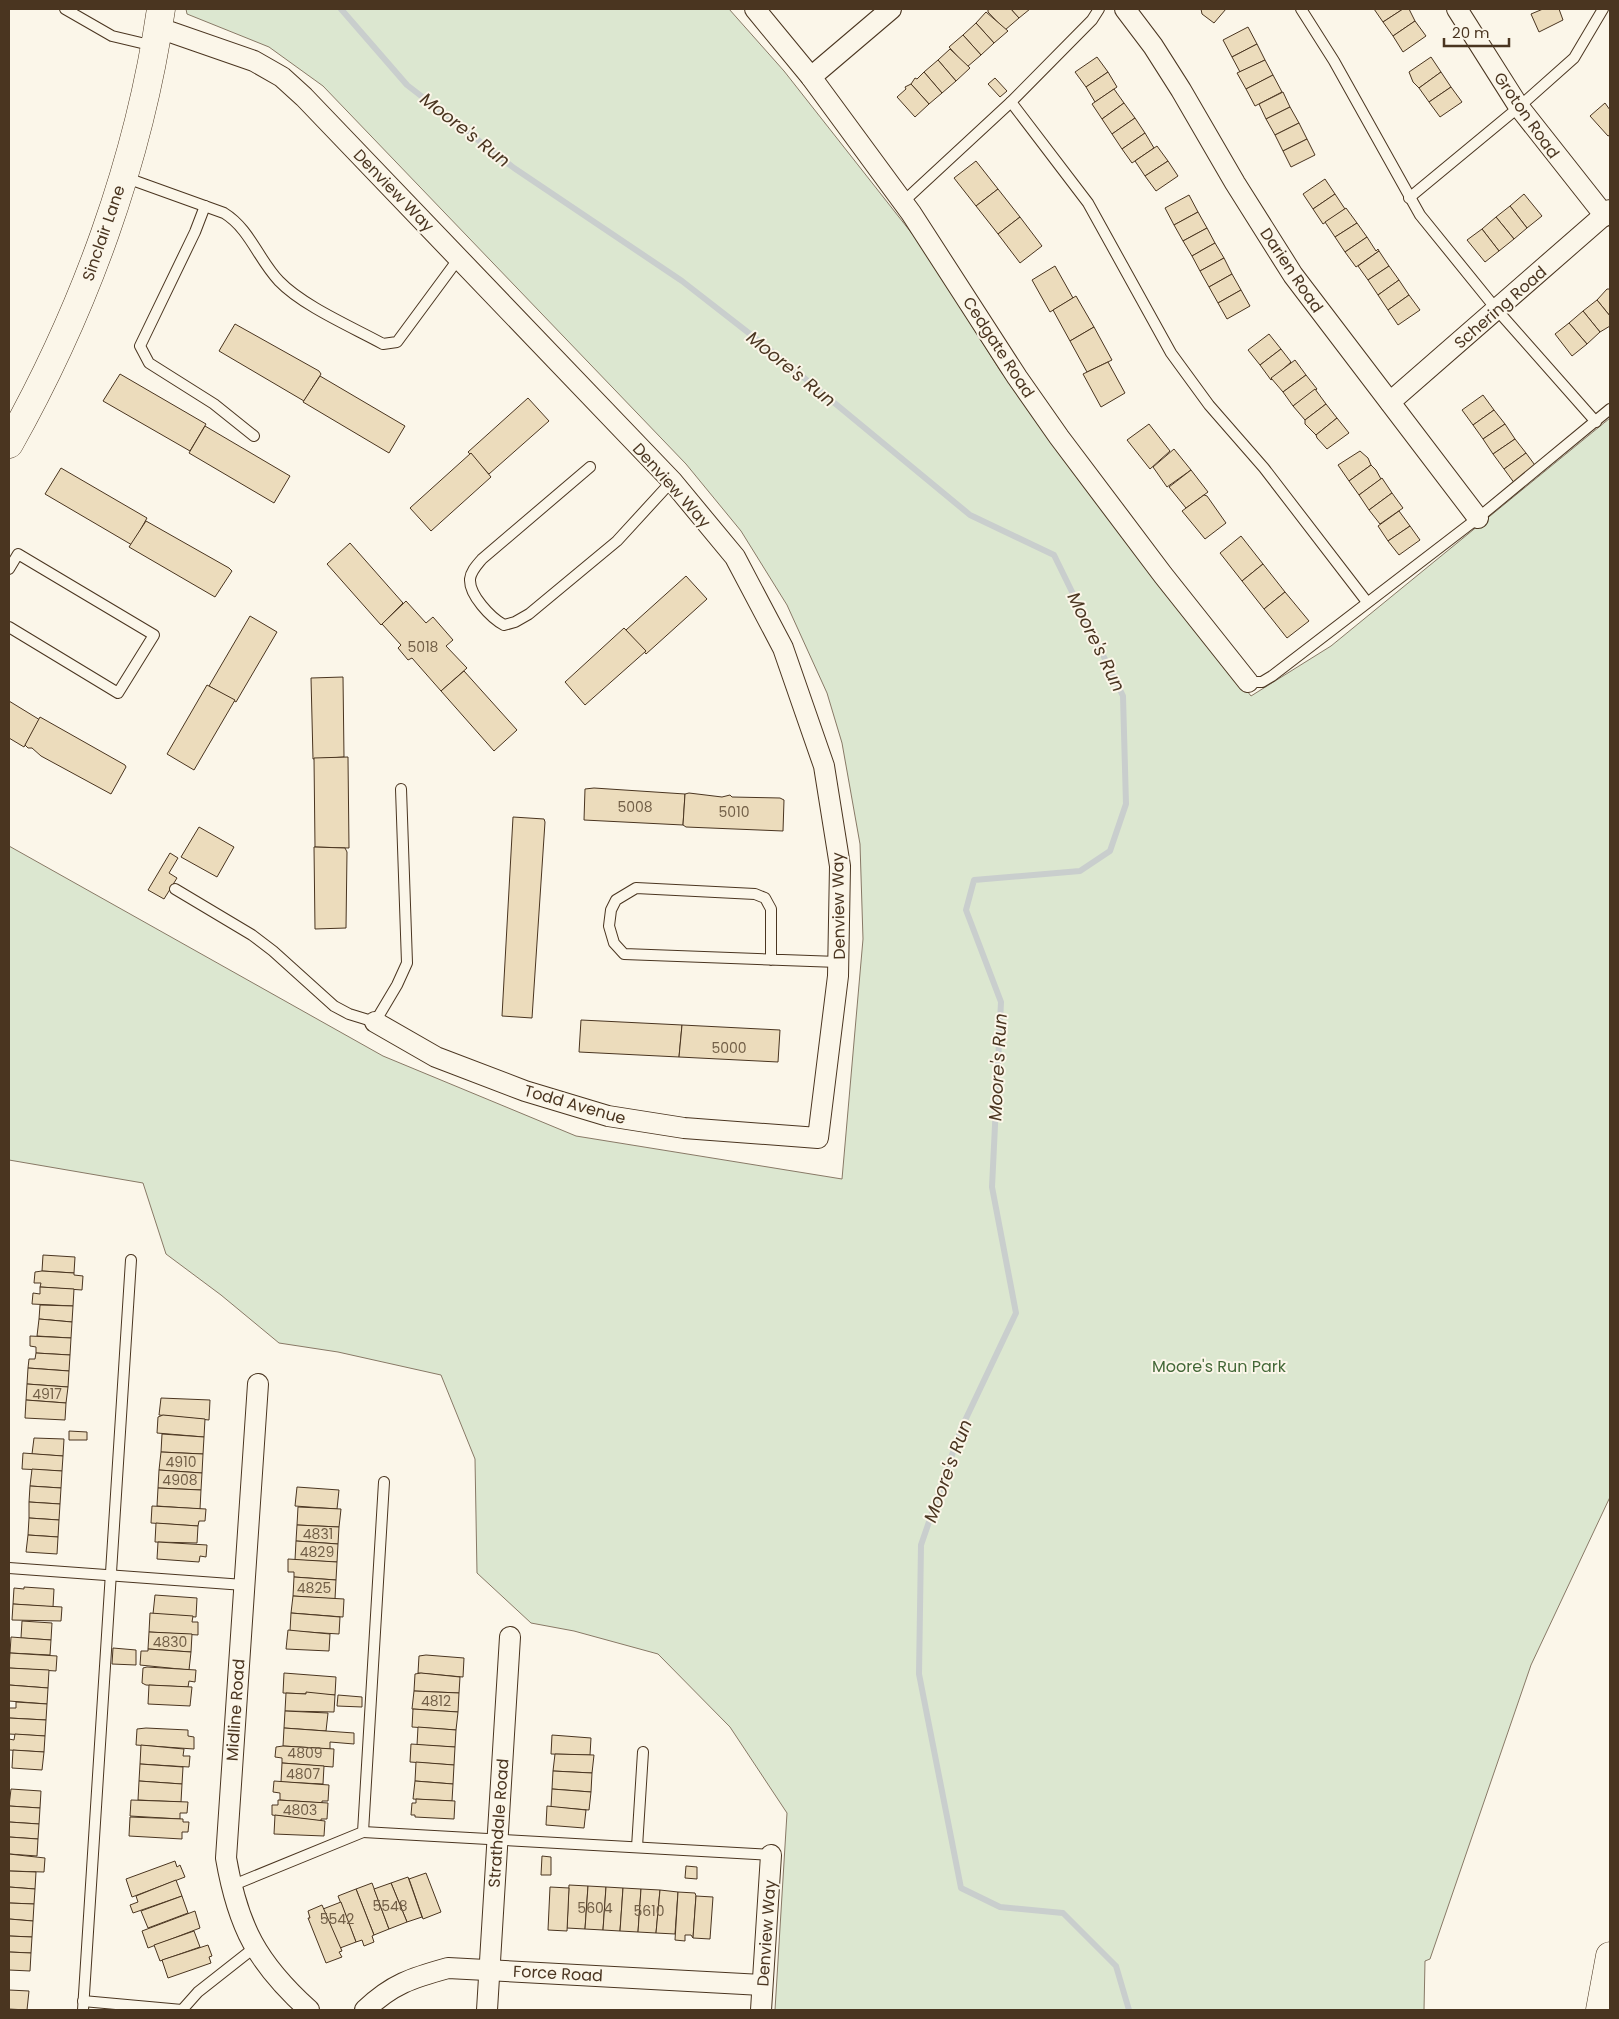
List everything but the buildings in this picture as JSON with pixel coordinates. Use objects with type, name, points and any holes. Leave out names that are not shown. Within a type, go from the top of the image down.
[{"type":"main road","name":"Sinclair Lane","points":[[9,444],[52,363],[77,305],[123,177],[158,28]]},
{"type":"main road","points":[[1600,2010],[1610,1956]]},
{"type":"street","name":"Cedgate Road","points":[[755,9],[811,77],[903,202],[1018,378],[1059,437],[1162,575],[1248,682]]},
{"type":"street","points":[[811,77],[891,9]]},
{"type":"street","name":"Darien Road","points":[[1124,9],[1153,46],[1181,90],[1235,183],[1293,275],[1333,331],[1390,402],[1478,518]]},
{"type":"street","name":"Groton Road","points":[[1457,9],[1519,107],[1608,213]]},
{"type":"street","name":"Denview Way","points":[[158,28],[254,60],[282,78],[304,97],[672,481],[735,557],[783,648],[821,757],[840,866],[838,962],[818,1138]]},
{"type":"street","name":"Schering Road","points":[[1390,402],[1608,213]]},
{"type":"street","name":"Todd Avenue","points":[[375,1022],[436,1057],[525,1091],[608,1116],[684,1128],[818,1138]]},
{"type":"street","name":"Midline Road","points":[[258,1384],[227,1820],[226,1858],[238,1911],[254,1948],[268,1969],[309,2010]]},
{"type":"street","name":"Strathdale Road","points":[[487,2010],[510,1637]]},
{"type":"street","name":"Denview Way","points":[[761,2010],[771,1855]]},
{"type":"street","name":"Force Road","points":[[365,2010],[389,1989],[414,1977],[448,1968],[762,1985]]},
{"type":"lane","points":[[65,9],[112,36],[158,28]]},
{"type":"lane","points":[[903,202],[1010,102],[1092,20],[1099,9]]},
{"type":"lane","points":[[1301,9],[1334,61],[1409,198],[1432,230],[1497,310],[1596,422]]},
{"type":"lane","points":[[1409,198],[1519,107],[1574,58],[1603,9]]},
{"type":"lane","points":[[1010,102],[1088,204],[1171,353],[1210,405],[1264,468],[1367,602]]},
{"type":"lane","points":[[123,177],[205,206],[236,220],[277,280],[292,292],[384,344],[397,342],[459,258]]},
{"type":"lane","points":[[205,206],[140,346],[149,363],[214,404],[254,436]]},
{"type":"lane","points":[[1248,682],[1262,682],[1272,676],[1478,518],[1610,409]]},
{"type":"lane","points":[[590,467],[482,559],[473,570],[470,580],[472,587],[478,599],[493,619],[504,625],[515,622],[529,614],[616,541],[672,481]]},
{"type":"lane","points":[[9,570],[14,552],[154,635],[118,693],[9,627]]},
{"type":"lane","points":[[174,889],[266,945],[334,1006],[375,1022],[397,985],[407,963],[401,789]]},
{"type":"lane","points":[[771,960],[771,909],[765,898],[756,894],[636,888],[616,900],[611,910],[609,926],[614,943],[624,954],[771,960],[838,962]]},
{"type":"lane","points":[[131,1260],[83,2006],[182,2010],[198,1992],[254,1948]]},
{"type":"lane","points":[[362,1832],[384,1482]]},
{"type":"lane","points":[[9,1568],[244,1585]]},
{"type":"lane","points":[[637,1847],[644,1752]]},
{"type":"lane","points":[[231,1886],[362,1832],[771,1855]]},
{"type":"green space","name":"Moore's Run Park","points":[[186,9],[729,9],[784,71],[921,245],[1001,372],[1251,696],[1331,646],[1610,418],[1610,1497],[1531,1665],[1430,1959],[1425,1961],[1424,2010],[775,2010],[787,1813],[730,1727],[658,1654],[574,1631],[531,1623],[477,1573],[475,1459],[441,1375],[338,1352],[279,1343],[221,1295],[166,1254],[143,1183],[9,1160],[9,846],[383,1056],[576,1136],[842,1179],[863,939],[860,844],[842,743],[827,693],[787,605],[741,531],[686,464],[323,86],[269,47],[187,14]]},
{"type":"waterway","name":"Moore's Run","points":[[341,9],[407,85],[514,168],[682,281],[768,348],[970,515],[1054,555],[1123,696],[1126,804],[1110,851],[1080,871],[974,880],[966,910],[1001,1002],[992,1187],[1016,1313],[961,1429],[921,1545],[919,1674],[961,1888],[1000,1907],[1063,1913],[1116,1966],[1129,2010]]}]
